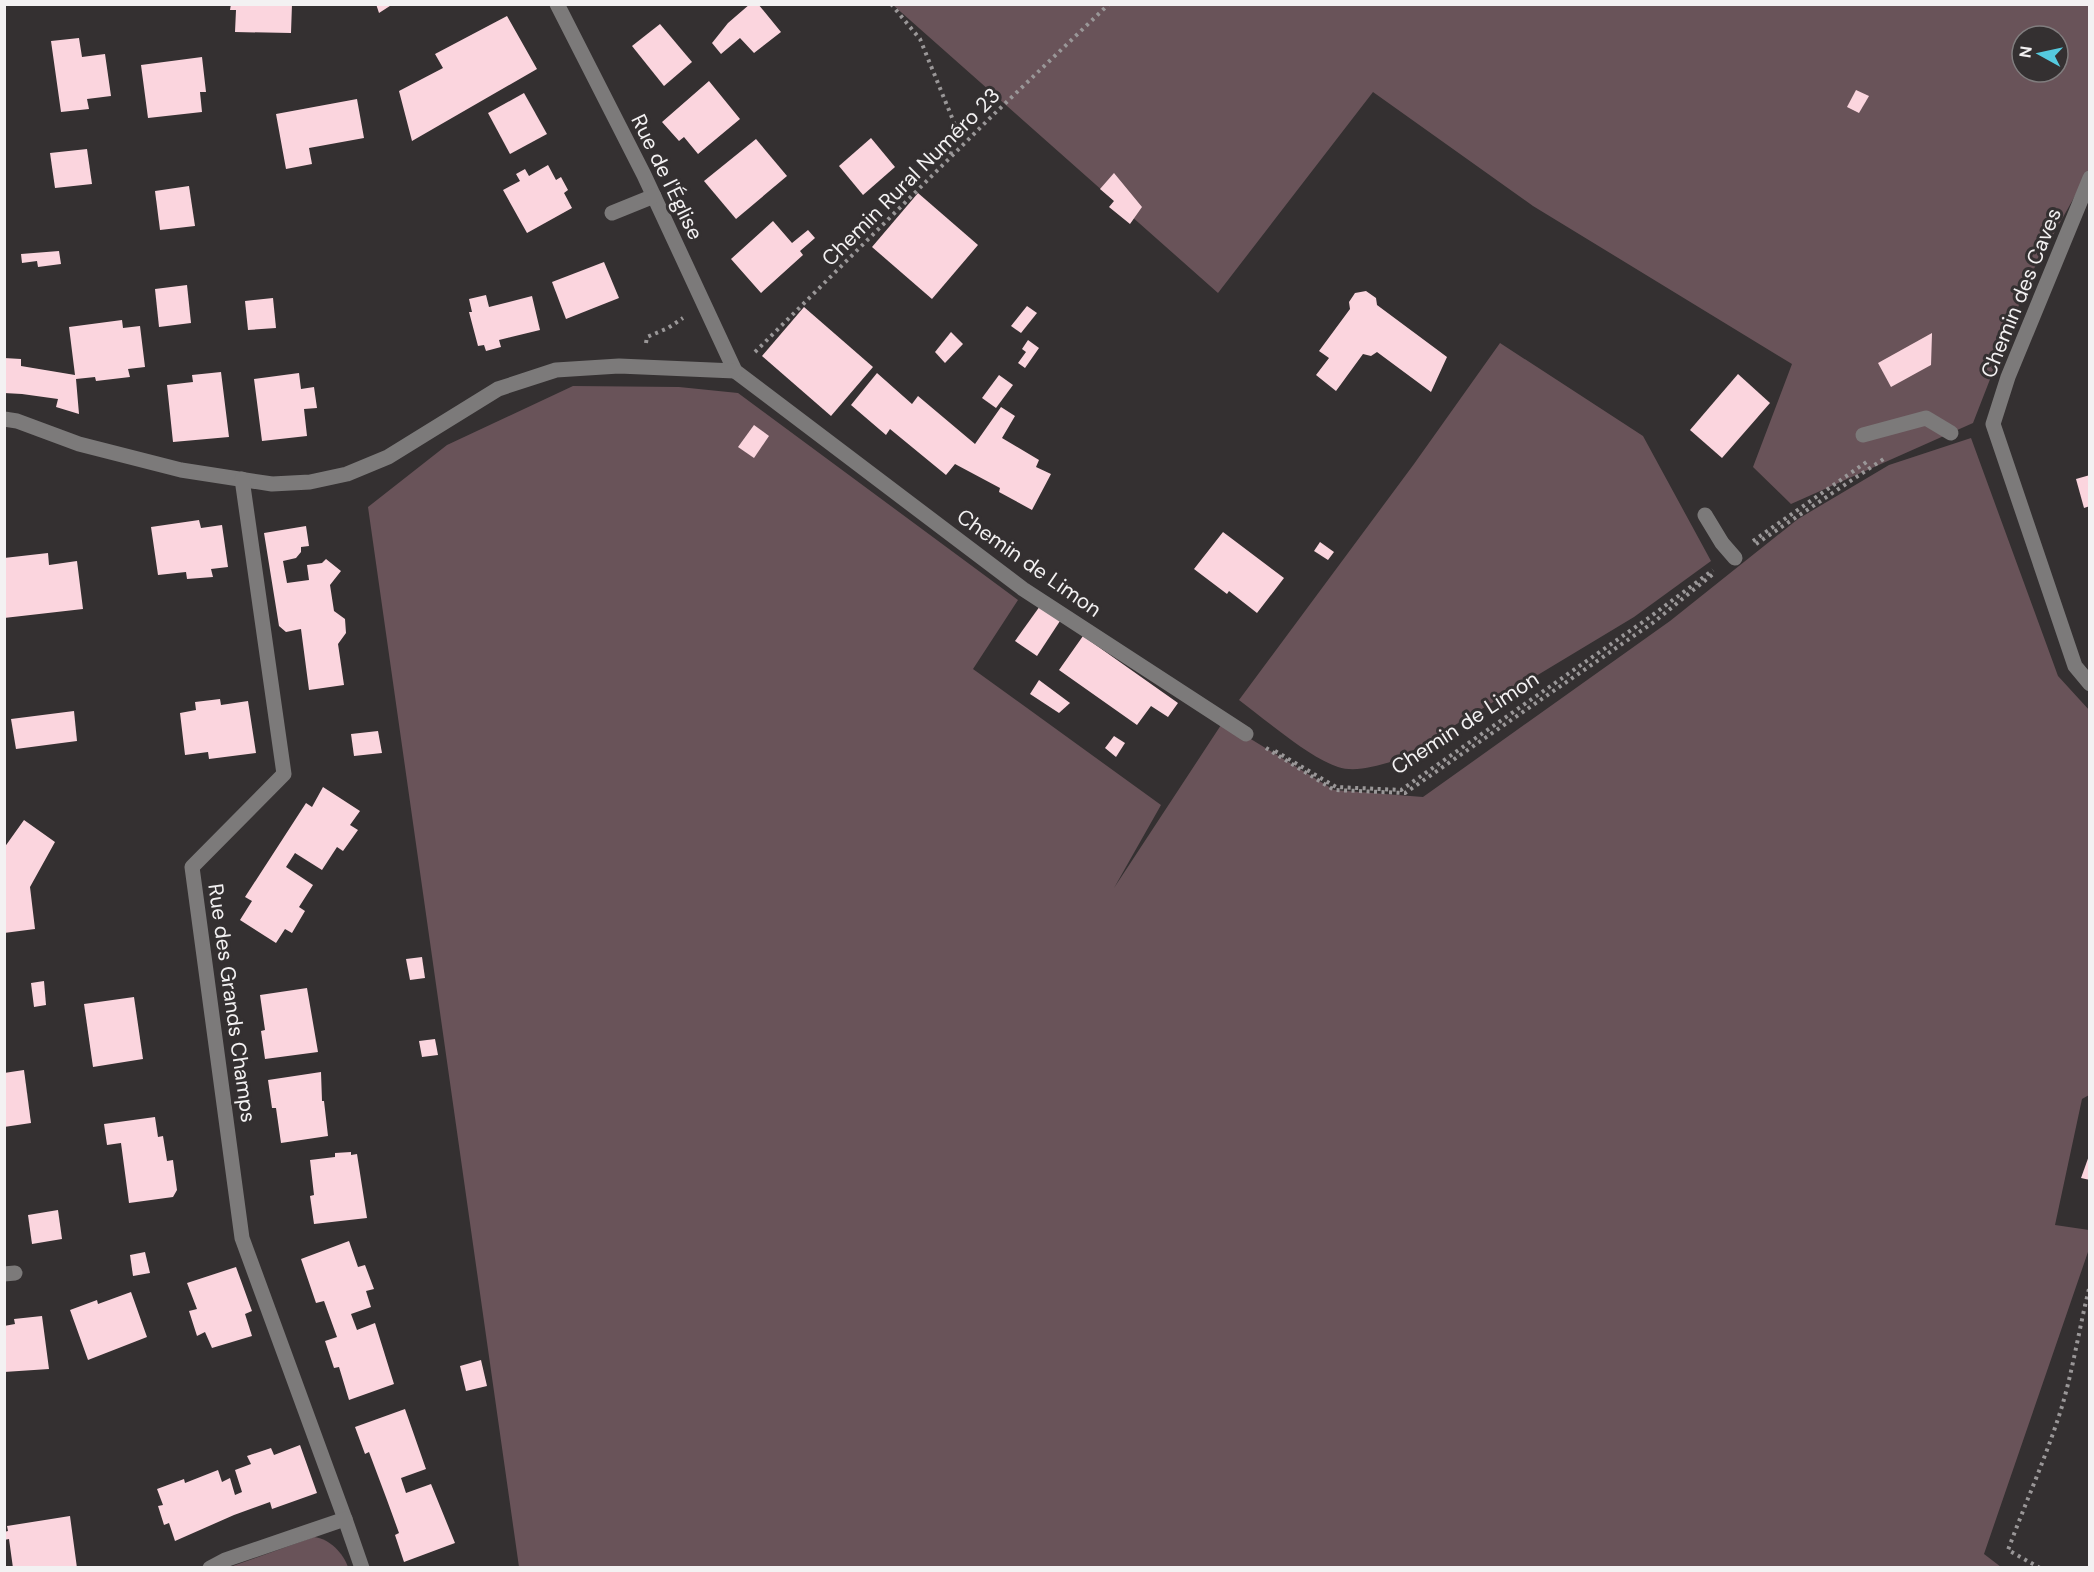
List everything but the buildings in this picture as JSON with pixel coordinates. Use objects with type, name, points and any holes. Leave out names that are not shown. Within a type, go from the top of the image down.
[{"type":"street","name":"Rue de l'Église","points":[[557,4],[654,196],[735,371]]},
{"type":"street","name":"Chemin des Caves","points":[[2090,178],[2008,377],[1993,424],[2075,666],[2090,684]]},
{"type":"street","points":[[612,213],[654,196]]},
{"type":"street","points":[[4,419],[17,421],[79,444],[181,470],[272,484],[310,482],[347,474],[388,457],[498,389],[556,370],[619,366],[735,371]]},
{"type":"street","name":"Chemin de Limon","points":[[735,371],[1023,589],[1246,734]]},
{"type":"street","points":[[1863,435],[1893,425],[1926,418],[1951,433]]},
{"type":"street","name":"Rue des Grands Champs","points":[[242,478],[284,774],[192,867],[242,1238],[362,1568]]},
{"type":"street","points":[[1705,515],[1722,543],[1734,557]]},
{"type":"street","points":[[210,1568],[225,1560],[345,1519]]},
{"type":"path","points":[[891,4],[920,39],[955,125],[950,159]]},
{"type":"path","name":"Chemin Rural Numéro 23","points":[[735,371],[1108,4]]},
{"type":"path","points":[[647,337],[668,328]]},
{"type":"path","name":"Chemin de Limon","points":[[1246,734],[1334,790],[1405,793],[1654,622],[1734,557],[1889,454]]},
{"type":"path","points":[[2040,1568],[2008,1550],[2063,1402],[2090,1285]]},
{"type":"shaded area","points":[[893,5],[2089,5],[2089,171],[2031,274],[1973,423],[1791,504],[1753,467],[1792,364],[1533,206],[1373,92],[1218,293]]},
{"type":"shaded area","points":[[1500,343],[1643,436],[1711,561],[1634,617],[1397,760],[1360,769],[1338,767],[1301,747],[1239,700],[1414,464]]},
{"type":"shaded area","points":[[573,386],[679,387],[738,393],[1018,600],[973,669],[1161,805],[1114,888],[1223,722],[1334,790],[1423,797],[1670,621],[1798,519],[1889,465],[1971,438],[2058,676],[2090,711],[2089,1095],[2082,1099],[2055,1225],[2089,1230],[2089,1249],[1984,1554],[2001,1567],[519,1567],[368,507],[447,445]]},
{"type":"shaded area","points":[[314,1537],[320,1538],[335,1548],[348,1567],[227,1568]]}]
